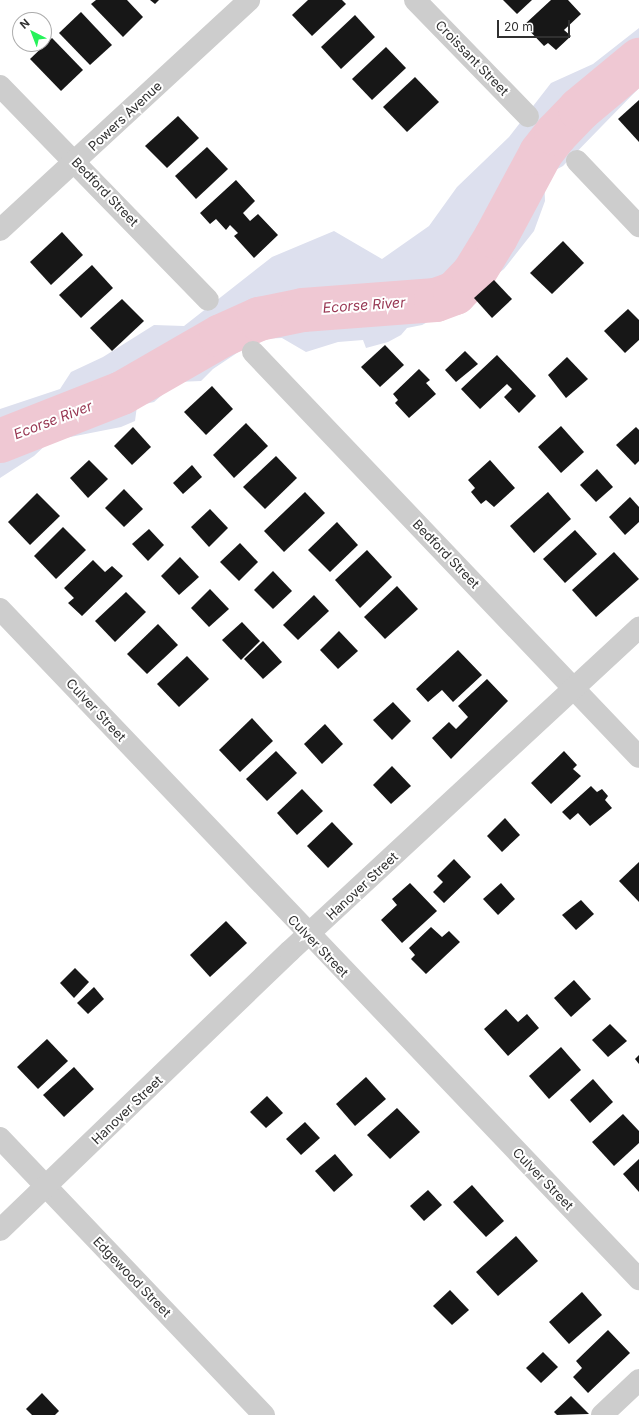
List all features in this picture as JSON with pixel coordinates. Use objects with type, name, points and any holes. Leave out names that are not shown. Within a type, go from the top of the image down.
[{"type":"street","name":"Powers Avenue","points":[[0,230],[76,162],[249,0]]},
{"type":"street","name":"Croissant Street","points":[[415,0],[528,116]]},
{"type":"street","name":"Bedford Street","points":[[0,86],[76,162],[208,300]]},
{"type":"street","points":[[577,161],[639,226]]},
{"type":"street","name":"Bedford Street","points":[[253,352],[639,757]]},
{"type":"street","name":"Culver Street","points":[[0,609],[639,1280]]},
{"type":"street","name":"Hanover Street","points":[[0,1230],[309,935],[639,628]]},
{"type":"street","name":"Edgewood Street","points":[[0,1138],[264,1415]]},
{"type":"street","points":[[602,1415],[639,1380]]},
{"type":"shaded area","points":[[639,28],[639,88],[563,166],[544,176],[545,201],[534,231],[504,269],[456,307],[422,325],[407,328],[401,335],[388,342],[366,348],[363,340],[338,342],[306,352],[282,338],[258,339],[213,369],[201,381],[177,382],[154,402],[137,406],[135,421],[121,427],[50,441],[34,456],[0,478],[0,409],[60,389],[71,372],[103,357],[154,325],[184,326],[272,257],[334,231],[382,259],[429,226],[457,187],[509,137],[551,83],[593,64]]},
{"type":"building","points":[[96,0],[127,0],[143,17],[123,37],[91,4]]},
{"type":"building","points":[[150,0],[159,0],[155,4]]},
{"type":"building","points":[[308,0],[342,0],[346,4],[312,36],[292,15]]},
{"type":"building","points":[[503,0],[532,0],[517,14]]},
{"type":"building","points":[[551,0],[568,0],[581,14],[564,30],[571,36],[556,50],[548,43],[544,46],[524,25]]},
{"type":"building","points":[[81,12],[112,45],[90,65],[59,33]]},
{"type":"building","points":[[355,15],[375,37],[341,69],[321,47]]},
{"type":"building","points":[[52,38],[83,70],[61,91],[30,59],[37,52],[52,52]]},
{"type":"building","points":[[386,47],[406,68],[372,100],[352,79]]},
{"type":"building","points":[[415,77],[439,102],[407,132],[383,107]]},
{"type":"building","points":[[639,100],[639,142],[618,119]]},
{"type":"building","points":[[178,116],[199,138],[167,168],[145,146]]},
{"type":"building","points":[[207,147],[228,169],[196,199],[175,176]]},
{"type":"building","points":[[236,180],[255,201],[243,213],[250,221],[258,214],[278,235],[254,258],[234,236],[238,233],[230,225],[226,230],[216,219],[210,224],[200,213]]},
{"type":"building","points":[[62,232],[83,255],[51,285],[30,262]]},
{"type":"building","points":[[563,241],[584,263],[552,294],[530,273]]},
{"type":"building","points":[[92,265],[113,288],[81,318],[59,295]]},
{"type":"building","points":[[494,280],[512,299],[492,318],[474,298]]},
{"type":"building","points":[[122,299],[144,321],[112,351],[90,328]]},
{"type":"building","points":[[628,309],[639,320],[639,340],[625,353],[604,331]]},
{"type":"building","points":[[385,345],[404,365],[380,387],[361,367]]},
{"type":"building","points":[[465,351],[478,364],[456,382],[445,370]]},
{"type":"building","points":[[497,355],[536,396],[519,413],[504,397],[512,389],[507,384],[480,409],[461,389]]},
{"type":"building","points":[[567,357],[588,379],[566,398],[548,375]]},
{"type":"building","points":[[419,369],[430,380],[426,383],[436,394],[409,418],[395,403],[398,400],[393,394]]},
{"type":"building","points":[[212,386],[233,409],[206,435],[184,412]]},
{"type":"building","points":[[246,423],[268,446],[234,478],[213,455]]},
{"type":"building","points":[[561,426],[584,452],[561,473],[538,447]]},
{"type":"building","points":[[133,427],[151,447],[132,465],[114,446]]},
{"type":"building","points":[[636,427],[639,430],[639,461],[635,465],[616,445]]},
{"type":"building","points":[[276,456],[297,478],[265,509],[243,487]]},
{"type":"building","points":[[89,460],[108,479],[88,498],[70,478]]},
{"type":"building","points":[[490,460],[515,488],[494,507],[486,500],[481,504],[471,492],[475,488],[468,480]]},
{"type":"building","points":[[192,465],[202,477],[183,494],[173,483]]},
{"type":"building","points":[[597,469],[613,487],[596,502],[580,485]]},
{"type":"building","points":[[124,489],[143,509],[124,527],[105,508]]},
{"type":"building","points":[[305,492],[325,513],[284,552],[264,531]]},
{"type":"building","points":[[548,492],[571,519],[534,553],[510,526]]},
{"type":"building","points":[[37,493],[60,516],[30,545],[8,522]]},
{"type":"building","points":[[630,497],[639,507],[639,522],[625,535],[609,517]]},
{"type":"building","points":[[210,509],[228,528],[209,547],[191,527]]},
{"type":"building","points":[[337,522],[358,545],[330,572],[308,550]]},
{"type":"building","points":[[63,527],[86,550],[56,579],[34,556]]},
{"type":"building","points":[[149,529],[164,545],[148,561],[132,544]]},
{"type":"building","points":[[575,530],[597,554],[565,583],[543,559]]},
{"type":"building","points":[[240,543],[258,562],[239,581],[220,562]]},
{"type":"building","points":[[367,550],[392,577],[360,608],[335,580]]},
{"type":"building","points":[[614,552],[639,579],[596,617],[572,590]]},
{"type":"building","points":[[180,557],[199,577],[179,595],[161,576]]},
{"type":"building","points":[[93,560],[105,572],[112,566],[123,576],[82,616],[68,603],[74,598],[64,588]]},
{"type":"building","points":[[273,571],[292,591],[273,609],[254,590]]},
{"type":"building","points":[[397,586],[418,609],[385,639],[364,617]]},
{"type":"building","points":[[210,589],[229,609],[209,627],[191,608]]},
{"type":"building","points":[[126,592],[146,612],[115,642],[95,621]]},
{"type":"building","points":[[314,595],[329,611],[298,640],[283,625]]},
{"type":"building","points":[[242,622],[260,641],[241,660],[222,640]]},
{"type":"building","points":[[158,624],[178,645],[147,674],[127,654]]},
{"type":"building","points":[[339,631],[358,651],[338,669],[320,650]]},
{"type":"building","points":[[263,641],[282,662],[263,679],[244,659]]},
{"type":"building","points":[[458,650],[482,675],[453,702],[442,690],[428,702],[416,689]]},
{"type":"building","points":[[187,656],[209,679],[179,707],[157,684]]},
{"type":"building","points":[[487,679],[508,701],[451,759],[432,738],[449,722],[456,729],[468,717],[458,706]]},
{"type":"building","points":[[393,702],[411,721],[392,740],[373,720]]},
{"type":"building","points":[[252,718],[273,741],[240,772],[219,750]]},
{"type":"building","points":[[325,724],[343,744],[322,764],[304,744]]},
{"type":"building","points":[[276,751],[297,773],[267,801],[246,779]]},
{"type":"building","points":[[564,751],[577,765],[573,769],[581,776],[551,804],[531,783]]},
{"type":"building","points":[[392,766],[411,786],[391,804],[373,785]]},
{"type":"building","points":[[591,786],[597,792],[602,789],[608,796],[605,800],[612,808],[590,826],[578,813],[570,820],[562,812]]},
{"type":"building","points":[[302,789],[323,811],[297,835],[277,813]]},
{"type":"building","points":[[505,818],[520,835],[502,852],[487,836]]},
{"type":"building","points":[[332,822],[353,844],[328,868],[307,846]]},
{"type":"building","points":[[454,859],[471,877],[444,903],[433,892],[443,882],[437,876]]},
{"type":"building","points":[[639,862],[639,902],[619,881]]},
{"type":"building","points":[[410,883],[437,911],[402,943],[381,920],[397,905],[392,899]]},
{"type":"building","points":[[501,883],[515,899],[498,915],[483,899]]},
{"type":"building","points":[[581,900],[594,914],[576,930],[562,915]]},
{"type":"building","points":[[226,921],[247,943],[210,977],[190,955]]},
{"type":"building","points":[[431,927],[442,937],[449,931],[460,942],[426,974],[411,959],[415,955],[409,948]]},
{"type":"building","points":[[75,968],[89,982],[74,998],[60,983]]},
{"type":"building","points":[[574,980],[591,999],[571,1017],[554,998]]},
{"type":"building","points":[[94,987],[104,999],[88,1014],[77,1003]]},
{"type":"building","points":[[506,1009],[518,1022],[527,1014],[539,1028],[508,1056],[484,1029]]},
{"type":"building","points":[[610,1024],[627,1041],[608,1057],[592,1040]]},
{"type":"building","points":[[47,1039],[68,1061],[38,1089],[17,1067]]},
{"type":"building","points":[[561,1047],[581,1070],[549,1099],[529,1076]]},
{"type":"building","points":[[639,1055],[639,1064],[635,1059]]},
{"type":"building","points":[[74,1067],[94,1089],[64,1117],[43,1095]]},
{"type":"building","points":[[366,1077],[386,1099],[355,1126],[336,1104]]},
{"type":"building","points":[[593,1079],[613,1102],[590,1123],[570,1100]]},
{"type":"building","points":[[267,1096],[283,1113],[266,1128],[250,1112]]},
{"type":"building","points":[[397,1108],[420,1132],[390,1159],[367,1135]]},
{"type":"building","points":[[623,1114],[639,1131],[639,1143],[614,1166],[592,1142]]},
{"type":"building","points":[[305,1122],[320,1138],[301,1155],[286,1139]]},
{"type":"building","points":[[335,1154],[353,1175],[334,1192],[315,1171]]},
{"type":"building","points":[[639,1159],[639,1192],[623,1174]]},
{"type":"building","points":[[472,1185],[504,1221],[486,1237],[453,1202]]},
{"type":"building","points":[[428,1190],[442,1205],[424,1221],[410,1206]]},
{"type":"building","points":[[516,1236],[538,1261],[498,1296],[476,1272]]},
{"type":"building","points":[[450,1290],[469,1310],[452,1325],[433,1306]]},
{"type":"building","points":[[582,1292],[602,1315],[569,1344],[549,1322]]},
{"type":"building","points":[[608,1330],[630,1353],[588,1393],[573,1377],[582,1368],[576,1361]]},
{"type":"building","points":[[543,1352],[558,1367],[541,1383],[526,1368]]},
{"type":"building","points":[[42,1393],[59,1411],[55,1415],[32,1415],[26,1409]]},
{"type":"building","points":[[571,1396],[589,1414],[557,1415],[554,1412]]},
{"type":"waterway","name":"Ecorse River","points":[[0,441],[122,393],[221,336],[259,319],[303,310],[436,300],[455,293],[474,273],[496,237],[541,153],[556,134],[580,109],[639,60]]}]
